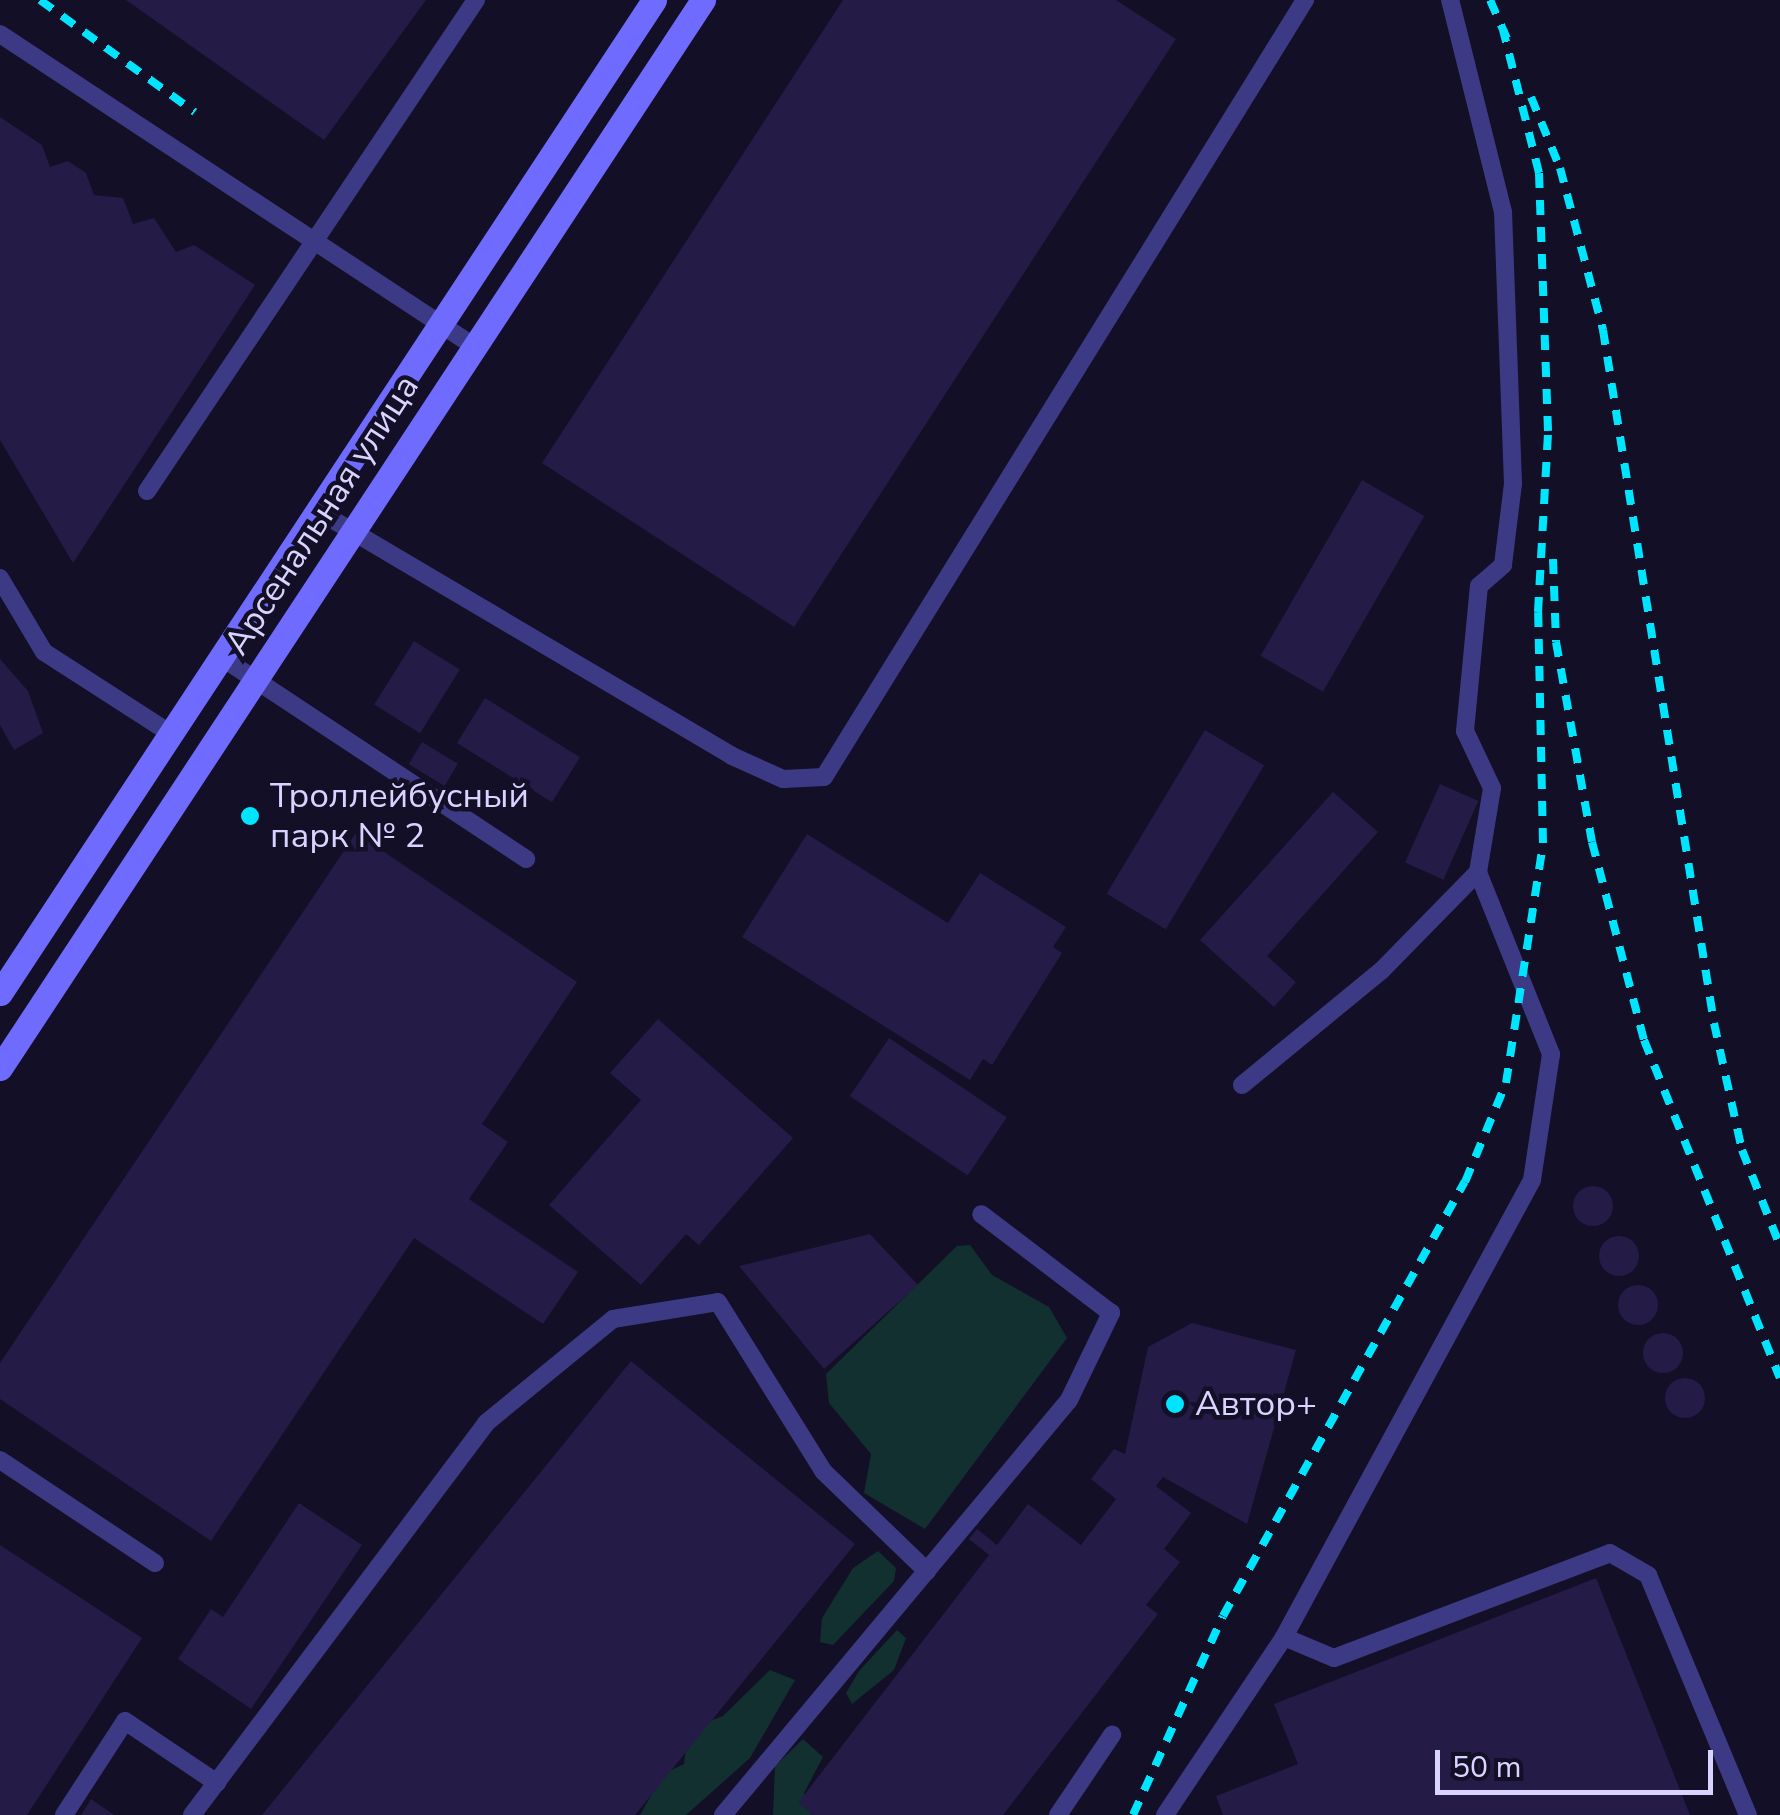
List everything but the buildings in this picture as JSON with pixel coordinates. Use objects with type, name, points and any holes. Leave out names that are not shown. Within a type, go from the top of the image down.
[{"type":"street","name":"Арсенальная улица","points":[[0,994],[654,0]]},
{"type":"street","name":"Арсенальная улица","points":[[0,1068],[703,0]]},
{"type":"lane","points":[[147,491],[476,0]]},
{"type":"lane","points":[[318,510],[732,756],[783,779],[824,776],[1305,0]]},
{"type":"lane","points":[[1166,1815],[1284,1637],[1532,1180],[1551,1054],[1478,872],[1492,788],[1465,730],[1479,586],[1504,565],[1513,484],[1502,212],[1450,0]]},
{"type":"lane","points":[[0,34],[474,346]]},
{"type":"lane","points":[[0,578],[44,652],[171,734]]},
{"type":"lane","points":[[221,657],[526,859]]},
{"type":"lane","points":[[1242,1085],[1382,972],[1478,872]]},
{"type":"lane","points":[[724,1815],[1070,1400],[1110,1313],[981,1214]]},
{"type":"lane","points":[[192,1815],[486,1423],[613,1318],[718,1302],[824,1472],[927,1571]]},
{"type":"lane","points":[[0,1460],[155,1564]]},
{"type":"lane","points":[[1284,1637],[1334,1658],[1610,1553],[1648,1574],[1748,1815]]},
{"type":"lane","points":[[64,1815],[125,1721],[217,1783]]},
{"type":"lane","points":[[1058,1815],[1112,1735]]},
{"type":"green space","points":[[970,1245],[992,1275],[1049,1307],[1067,1338],[925,1529],[864,1493],[871,1454],[829,1403],[826,1374],[957,1246]]},
{"type":"green space","points":[[878,1551],[896,1568],[894,1581],[833,1645],[820,1642],[822,1618],[853,1568]]},
{"type":"green space","points":[[897,1630],[906,1638],[894,1670],[852,1704],[846,1693],[859,1671]]},
{"type":"green space","points":[[770,1670],[795,1680],[750,1758],[686,1815],[640,1815],[663,1774],[684,1764],[688,1729],[723,1716]]},
{"type":"green space","points":[[803,1739],[823,1757],[804,1793],[812,1815],[773,1815],[775,1766]]},
{"type":"railway","points":[[40,0],[195,112]]},
{"type":"railway","points":[[1490,0],[1508,41]]},
{"type":"railway","points":[[1133,1815],[1223,1616],[1465,1182],[1506,1083],[1543,843],[1538,612],[1548,431],[1539,173],[1503,30]]},
{"type":"railway","points":[[1531,97],[1560,168],[1603,330],[1714,1023],[1742,1150],[1780,1246]]},
{"type":"railway","points":[[1553,559],[1556,642],[1592,842],[1644,1040],[1780,1378]]},
{"type":"place","name":"Троллейбусный парк № 2","points":[[250,816]]},
{"type":"place","name":"Автор+","points":[[1175,1404]]}]
